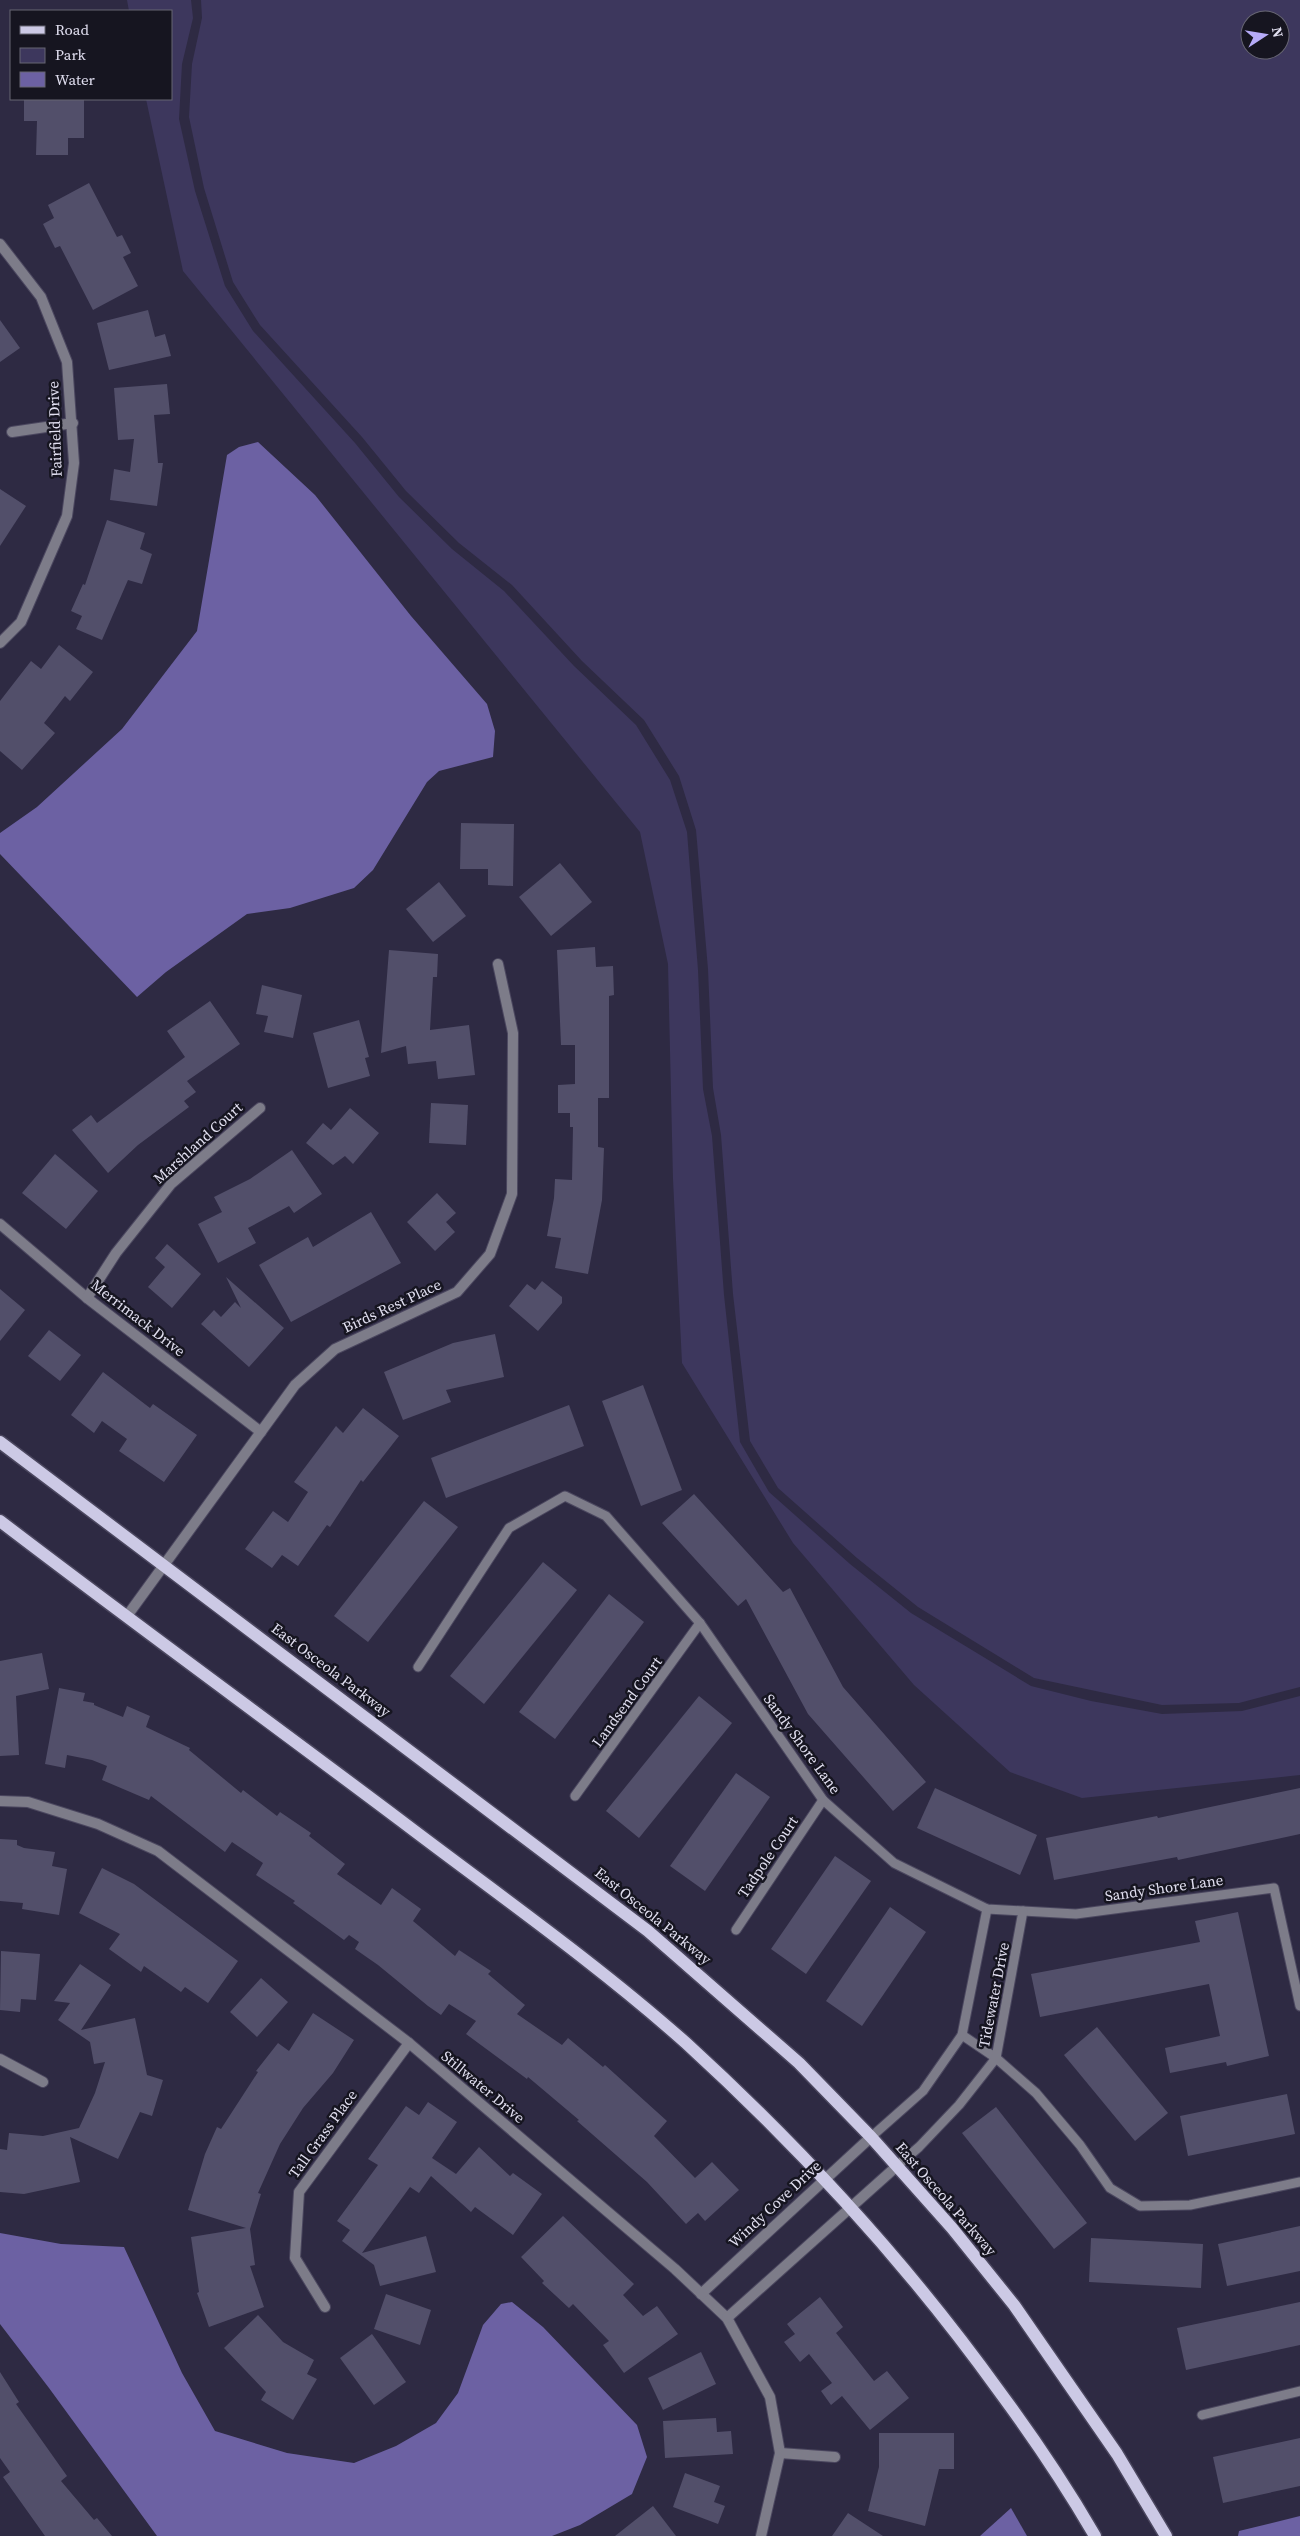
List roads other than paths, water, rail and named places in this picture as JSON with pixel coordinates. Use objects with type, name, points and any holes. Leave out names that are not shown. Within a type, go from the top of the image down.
[{"type":"main road","name":"East Osceola Parkway","points":[[0,1442],[648,1931],[799,2063],[897,2166],[952,2228],[1014,2305],[1117,2454],[1166,2536]]},
{"type":"main road","points":[[0,1521],[614,1983],[685,2043],[852,2206],[972,2353],[1028,2430],[1095,2536]]},
{"type":"street","name":"Fairfield Drive","points":[[0,244],[41,297],[67,362],[73,423],[74,463],[67,516],[21,622],[0,643]]},
{"type":"street","points":[[12,432],[73,423]]},
{"type":"street","name":"Birds Rest Place","points":[[127,1616],[295,1385],[335,1349],[457,1292],[490,1254],[512,1194],[513,1033],[498,964]]},
{"type":"street","name":"Marshland Court","points":[[87,1298],[116,1253],[172,1184],[260,1108]]},
{"type":"street","name":"Merrimack Drive","points":[[0,1224],[87,1298],[261,1432]]},
{"type":"street","name":"Stillwater Drive","points":[[0,1801],[28,1802],[98,1824],[158,1851],[409,2043],[675,2269],[727,2318],[770,2397],[780,2454],[761,2536]]},
{"type":"street","name":"Tall Grass Place","points":[[325,2307],[295,2258],[299,2192],[409,2043]]},
{"type":"street","points":[[0,2059],[43,2082]]},
{"type":"street","name":"Windy Cove Drive","points":[[701,2294],[871,2137]]},
{"type":"street","points":[[727,2318],[897,2166]]},
{"type":"street","points":[[780,2454],[835,2457]]},
{"type":"lane","name":"Sandy Shore Lane","points":[[418,1667],[509,1528],[565,1496],[606,1516],[700,1623],[823,1800],[894,1863],[986,1909],[1076,1914],[1274,1888],[1300,2006]]},
{"type":"lane","name":"Landsend Court","points":[[575,1796],[700,1623]]},
{"type":"lane","name":"Tadpole Court","points":[[736,1930],[823,1800]]},
{"type":"lane","name":"Tidewater Drive","points":[[871,2137],[924,2091],[962,2034],[986,1909]]},
{"type":"lane","name":"Tidewater Drive","points":[[897,2166],[919,2147],[959,2105],[996,2058],[1023,1911]]},
{"type":"lane","points":[[962,2034],[996,2058],[1036,2093],[1080,2145],[1110,2188],[1140,2206],[1190,2204],[1300,2182]]},
{"type":"lane","points":[[1202,2415],[1300,2391]]},
{"type":"water","points":[[258,442],[315,495],[411,616],[487,704],[495,731],[493,757],[439,771],[427,782],[373,870],[354,888],[290,908],[247,914],[166,972],[137,997],[0,854],[0,833],[37,807],[122,729],[197,631],[227,455],[239,447]]},
{"type":"water","points":[[0,2233],[61,2244],[124,2247],[182,2373],[215,2431],[287,2453],[354,2463],[396,2446],[436,2423],[458,2393],[483,2325],[501,2304],[512,2302],[543,2327],[637,2425],[647,2457],[632,2494],[580,2525],[552,2536],[157,2536],[0,2324]]},
{"type":"water","points":[[1011,2508],[1027,2536],[980,2536]]},
{"type":"water","points":[[1300,2516],[1300,2536],[1238,2536],[1239,2531]]}]
